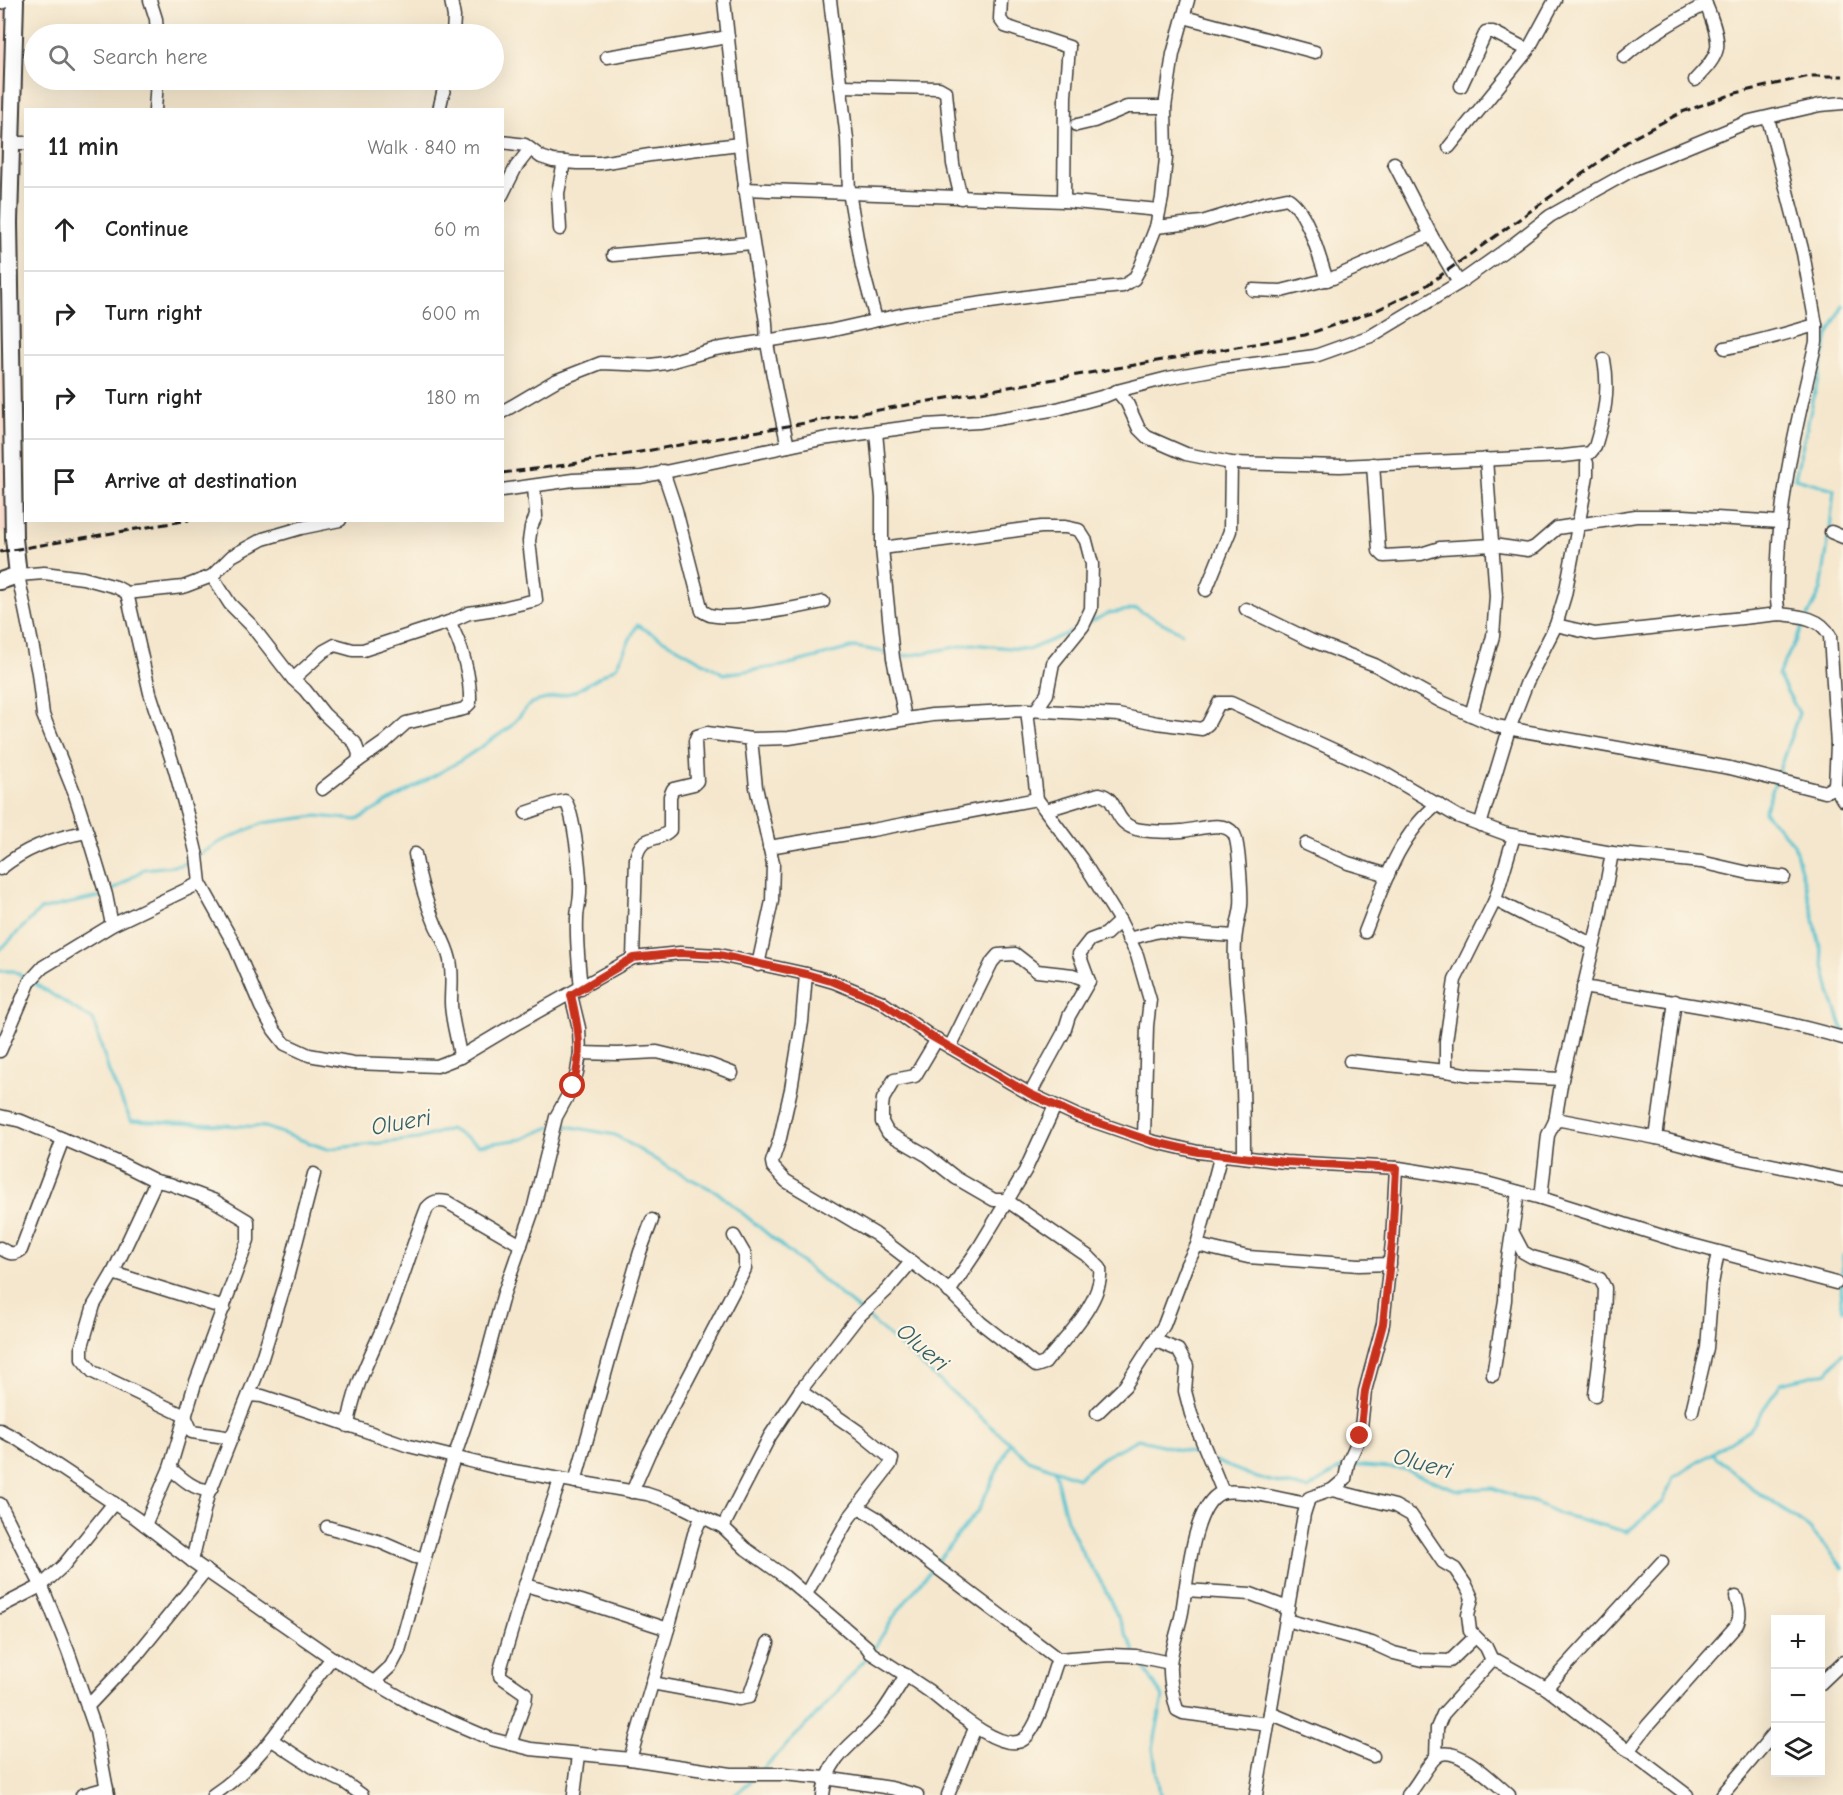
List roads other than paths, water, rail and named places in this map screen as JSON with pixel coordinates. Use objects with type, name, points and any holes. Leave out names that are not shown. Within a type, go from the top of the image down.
[{"type":"street","points":[[0,3],[9,0]]},
{"type":"street","points":[[15,0],[18,143],[9,222],[7,420],[20,442],[14,538],[18,575],[38,673],[43,715],[74,792],[106,895],[112,925]]},
{"type":"street","points":[[150,0],[156,24]]},
{"type":"street","points":[[451,0],[454,24]]},
{"type":"street","points":[[724,0],[744,189],[779,410],[789,446]]},
{"type":"street","points":[[830,0],[848,140],[849,192],[862,267],[876,320]]},
{"type":"street","points":[[1001,0],[1000,19],[1005,26],[1069,47],[1065,96],[1064,201]]},
{"type":"street","points":[[504,411],[555,381],[601,363],[651,365],[666,363],[715,350],[829,331],[905,314],[1061,292],[1124,286],[1134,279],[1140,268],[1156,227],[1166,158],[1165,107],[1173,54],[1188,0]]},
{"type":"street","points":[[1449,147],[1528,50],[1555,0]]},
{"type":"street","points":[[1624,57],[1660,28],[1705,2],[1714,26],[1717,48],[1714,57],[1695,80]]},
{"type":"street","points":[[1184,16],[1315,52]]},
{"type":"street","points":[[1461,86],[1486,32],[1493,32],[1528,50]]},
{"type":"street","points":[[607,57],[728,37]]},
{"type":"street","points":[[840,86],[939,88],[946,92],[953,164],[961,198]]},
{"type":"street","points":[[155,108],[156,90]]},
{"type":"street","points":[[439,108],[444,90]]},
{"type":"street","points":[[504,490],[573,480],[641,477],[822,439],[925,424],[979,422],[1057,409],[1117,391],[1222,368],[1315,356],[1371,336],[1459,283],[1550,216],[1625,174],[1750,121],[1820,105],[1843,103]]},
{"type":"street","points":[[1077,125],[1094,121],[1127,106],[1165,107]]},
{"type":"street","points":[[1768,118],[1803,253],[1816,325],[1816,342],[1790,454],[1780,522],[1777,587],[1779,614]]},
{"type":"street","points":[[504,142],[525,145],[541,157],[564,162],[600,163],[739,144]]},
{"type":"street","points":[[504,191],[516,166],[530,149]]},
{"type":"street","points":[[560,229],[558,193],[564,162]]},
{"type":"street","points":[[1394,163],[1459,283]]},
{"type":"street","points":[[744,189],[1064,201],[1159,210]]},
{"type":"street","points":[[1156,227],[1202,222],[1287,198],[1301,214],[1327,280]]},
{"type":"street","points":[[1254,290],[1281,291],[1327,280],[1431,235]]},
{"type":"street","points":[[613,255],[752,243]]},
{"type":"street","points":[[1725,348],[1754,344],[1816,325]]},
{"type":"street","points":[[1117,391],[1127,403],[1139,429],[1147,437],[1186,454],[1231,463],[1340,466],[1564,456],[1590,453],[1595,447],[1606,402],[1607,373],[1604,360]]},
{"type":"street","points":[[876,432],[882,498],[882,548],[892,652],[905,718]]},
{"type":"street","points":[[1471,715],[1493,636],[1496,596],[1486,459]]},
{"type":"street","points":[[1206,590],[1230,531],[1231,463]]},
{"type":"street","points":[[1480,825],[1493,775],[1509,729],[1527,682],[1556,625],[1565,595],[1580,523],[1587,463]]},
{"type":"street","points":[[1373,464],[1379,551],[1384,556],[1420,554],[1440,548],[1493,545],[1528,550],[1535,547],[1554,529],[1580,523],[1636,516],[1780,522]]},
{"type":"street","points":[[663,471],[676,510],[702,611],[710,615],[736,615],[802,607],[823,602]]},
{"type":"street","points":[[293,679],[324,651],[335,645],[363,650],[449,622],[469,613],[536,600],[529,541],[531,527],[536,516],[534,486]]},
{"type":"street","points":[[0,581],[18,575],[44,573],[83,578],[116,587],[127,593],[183,587],[212,576],[232,556],[263,538],[330,522]]},
{"type":"street","points":[[882,548],[1041,526],[1079,530],[1086,541],[1092,564],[1091,609],[1083,626],[1053,663],[1047,694],[1031,710],[1037,799],[1081,858],[1120,921],[1137,955],[1150,1000],[1143,1138]]},
{"type":"street","points":[[1831,532],[1843,537]]},
{"type":"street","points":[[212,576],[230,604],[251,625],[293,679],[324,714],[355,743],[359,754],[358,761]]},
{"type":"street","points":[[127,593],[150,693],[184,803],[197,856],[200,883],[234,944],[261,1007],[274,1030],[285,1044],[309,1055],[353,1063],[437,1066],[460,1057],[633,958],[680,953],[719,955],[806,974],[834,982],[880,1001],[937,1040],[1030,1094],[1078,1116],[1143,1138],[1198,1152],[1221,1155],[1285,1162],[1396,1168],[1479,1181],[1718,1252],[1836,1283]]},
{"type":"street","points":[[1246,609],[1310,640],[1375,665],[1442,702],[1496,726],[1730,768],[1825,792],[1835,786]]},
{"type":"street","points":[[1556,625],[1595,634],[1779,614],[1814,620],[1826,628],[1830,636],[1840,744],[1835,786],[1843,800]]},
{"type":"street","points":[[322,789],[385,742],[406,723],[464,709],[470,703],[461,651],[449,622]]},
{"type":"street","points":[[633,958],[638,849],[651,838],[666,835],[670,830],[670,796],[673,789],[694,784],[697,781],[695,741],[697,736],[707,733],[750,739],[789,738],[932,715],[1031,710],[1118,716],[1203,729],[1219,703],[1231,703],[1382,772],[1457,816],[1514,836],[1612,853],[1701,862],[1749,873],[1784,877]]},
{"type":"street","points":[[750,739],[756,787],[773,863],[772,902],[759,965]]},
{"type":"street","points":[[1046,810],[1099,794],[1106,795],[1111,801],[1121,821],[1141,830],[1183,831],[1209,826],[1228,828],[1234,835],[1239,851],[1241,904],[1235,936],[1244,1083],[1244,1157]]},
{"type":"street","points":[[769,847],[1037,799]]},
{"type":"street","points":[[374,1682],[390,1666],[399,1651],[454,1457],[533,1209],[556,1117],[573,1086],[580,1053],[576,992],[577,916],[580,890],[573,819],[565,801],[526,813]]},
{"type":"street","points":[[1365,932],[1395,858],[1415,825],[1438,804]]},
{"type":"street","points":[[0,869],[26,852],[61,836],[87,832]]},
{"type":"street","points":[[1446,1071],[1446,1041],[1455,980],[1495,900],[1514,836]]},
{"type":"street","points":[[1306,844],[1348,863],[1388,875]]},
{"type":"street","points":[[1541,1198],[1548,1135],[1555,1121],[1562,1078],[1612,853]]},
{"type":"street","points":[[415,854],[423,890],[436,926],[446,942],[453,982],[451,1002],[460,1057]]},
{"type":"street","points":[[0,1051],[30,981],[43,967],[112,925],[200,883]]},
{"type":"street","points":[[1495,900],[1530,918],[1560,928],[1592,944]]},
{"type":"street","points":[[1089,981],[1079,954],[1090,940],[1106,934],[1120,921]]},
{"type":"street","points":[[1128,939],[1159,931],[1235,936]]},
{"type":"street","points":[[950,1047],[992,962],[999,955],[1015,954],[1037,971],[1073,975],[1089,981]]},
{"type":"street","points":[[806,974],[802,1022],[791,1089],[772,1162],[773,1167],[786,1181],[874,1234],[949,1292],[981,1323],[1036,1366],[1045,1363],[1092,1303],[1100,1280],[1100,1268],[1089,1257],[1006,1200],[994,1200],[956,1178],[928,1156],[888,1132],[882,1122],[883,1098],[894,1080],[915,1076],[937,1040]]},
{"type":"street","points":[[1030,1094],[1089,981]]},
{"type":"street","points":[[1583,987],[1675,1001],[1818,1030],[1843,1038]]},
{"type":"street","points":[[1656,1138],[1675,1001]]},
{"type":"street","points":[[580,1053],[657,1052],[711,1065],[732,1073]]},
{"type":"street","points":[[1350,1061],[1500,1077],[1562,1078]]},
{"type":"street","points":[[949,1292],[1025,1171],[1055,1106]]},
{"type":"street","points":[[0,1116],[21,1121],[156,1181],[213,1200],[248,1221],[248,1240],[194,1387],[170,1468],[145,1525]]},
{"type":"street","points":[[1555,1121],[1561,1120],[1656,1138],[1792,1171],[1843,1180]]},
{"type":"street","points":[[0,1248],[11,1254],[16,1254],[21,1250],[63,1139]]},
{"type":"street","points":[[1097,1413],[1125,1386],[1164,1325],[1187,1264],[1197,1245],[1221,1155]]},
{"type":"street","points":[[1256,1795],[1259,1765],[1269,1719],[1296,1553],[1307,1504],[1309,1498],[1332,1490],[1345,1479],[1348,1464],[1360,1436],[1365,1391],[1383,1324],[1390,1264],[1396,1168]]},
{"type":"street","points":[[192,1561],[209,1490],[257,1374],[287,1278],[314,1174]]},
{"type":"street","points":[[156,1181],[124,1246],[114,1273],[94,1305],[82,1346],[82,1359],[93,1372],[185,1416],[192,1432],[232,1438]]},
{"type":"street","points":[[1493,1375],[1506,1300],[1506,1272],[1518,1192]]},
{"type":"street","points":[[348,1426],[359,1382],[395,1298],[427,1208],[431,1203],[447,1202],[521,1245]]},
{"type":"street","points":[[575,1482],[626,1299],[652,1220]]},
{"type":"street","points":[[1513,1233],[1523,1252],[1600,1279],[1605,1288],[1604,1321],[1595,1395]]},
{"type":"street","points":[[632,1492],[649,1453],[745,1269],[745,1255],[734,1236]]},
{"type":"street","points":[[1197,1245],[1248,1257],[1359,1265],[1390,1264]]},
{"type":"street","points":[[1692,1411],[1707,1348],[1712,1284],[1718,1252]]},
{"type":"street","points":[[723,1527],[770,1436],[800,1391],[860,1314],[887,1290],[910,1262]]},
{"type":"street","points":[[114,1273],[224,1308]]},
{"type":"street","points":[[1154,1340],[1178,1350],[1186,1366],[1185,1391],[1191,1414],[1223,1492]]},
{"type":"street","points":[[800,1391],[859,1432],[892,1460],[849,1518],[806,1594]]},
{"type":"street","points":[[249,1395],[262,1396],[409,1446],[502,1469],[647,1494],[677,1504],[723,1527],[746,1548],[806,1594],[871,1653],[906,1675],[975,1728],[1010,1743],[1017,1743],[1025,1738],[1042,1709],[1058,1659]]},
{"type":"street","points":[[0,1430],[114,1503],[192,1561],[332,1658],[419,1708],[491,1739],[531,1749],[630,1758],[731,1774],[783,1774],[825,1778],[891,1788],[917,1795]]},
{"type":"street","points":[[170,1468],[195,1486],[209,1490]]},
{"type":"street","points":[[510,1744],[526,1694],[500,1676],[500,1670],[560,1479]]},
{"type":"street","points":[[1332,1490],[1395,1506],[1411,1515],[1443,1563],[1455,1569],[1467,1587],[1472,1598],[1468,1626],[1474,1637],[1486,1647],[1492,1660]]},
{"type":"street","points":[[1307,1504],[1243,1493],[1223,1492],[1215,1497],[1205,1509],[1195,1538],[1183,1611],[1170,1663],[1170,1680],[1177,1710],[1183,1713],[1231,1720],[1269,1719],[1373,1756]]},
{"type":"street","points":[[0,1607],[41,1586],[63,1566],[114,1503]]},
{"type":"street","points":[[0,1504],[41,1586],[68,1651],[96,1731],[108,1791],[82,1795]]},
{"type":"street","points":[[858,1508],[878,1519],[907,1545],[1058,1659],[1110,1655],[1136,1656],[1170,1663]]},
{"type":"street","points":[[630,1758],[694,1534],[702,1516]]},
{"type":"street","points":[[327,1527],[378,1541],[415,1557],[424,1558]]},
{"type":"street","points":[[1546,1688],[1662,1562]]},
{"type":"street","points":[[87,1707],[140,1651],[206,1570]]},
{"type":"street","points":[[525,1585],[668,1629]]},
{"type":"street","points":[[1185,1590],[1251,1594],[1287,1614],[1372,1643],[1394,1653],[1422,1660],[1450,1661],[1474,1637]]},
{"type":"street","points":[[1628,1751],[1648,1725],[1736,1626],[1740,1619],[1736,1597]]},
{"type":"street","points":[[652,1683],[744,1699],[749,1697],[768,1643]]},
{"type":"street","points":[[213,1795],[231,1783],[272,1740],[332,1658]]},
{"type":"street","points":[[1492,1660],[1498,1661],[1546,1688],[1687,1795]]},
{"type":"street","points":[[1436,1757],[1437,1728],[1443,1714],[1492,1660]]},
{"type":"street","points":[[1825,1680],[1843,1662]]},
{"type":"street","points":[[823,1795],[825,1778],[833,1763],[879,1716],[906,1675]]},
{"type":"street","points":[[948,1795],[975,1728]]},
{"type":"street","points":[[1722,1795],[1771,1737]]},
{"type":"street","points":[[272,1740],[362,1795]]},
{"type":"street","points":[[1408,1795],[1436,1757],[1447,1752],[1455,1754],[1477,1768],[1509,1795]]},
{"type":"street","points":[[574,1795],[579,1755]]},
{"type":"waterway","points":[[1830,529],[1834,489],[1795,478],[1828,336],[1843,305]]},
{"type":"waterway","points":[[1808,616],[1821,590],[1829,536]]},
{"type":"waterway","points":[[1090,622],[1109,613],[1136,609],[1182,633]]},
{"type":"waterway","points":[[1777,776],[1799,713],[1778,675],[1805,622]]},
{"type":"waterway","points":[[200,854],[220,842],[263,823],[317,816],[357,820],[460,761],[509,728],[531,703],[574,692],[616,667],[637,625],[724,674],[782,666],[855,647],[890,653]]},
{"type":"waterway","points":[[897,654],[907,656],[972,644],[1028,650],[1071,632]]},
{"type":"waterway","points":[[1775,783],[1764,812],[1794,844],[1830,992],[1843,1030]]},
{"type":"waterway","points":[[109,893],[144,869],[182,865],[195,857]]},
{"type":"waterway","points":[[0,950],[40,910],[103,896]]},
{"type":"waterway","name":"Olueri","points":[[0,971],[14,971],[26,979]]},
{"type":"waterway","name":"Olueri","points":[[32,982],[93,1020],[109,1072],[131,1121],[265,1127],[327,1149],[418,1139],[450,1129],[479,1145],[523,1139],[550,1127]]},
{"type":"waterway","name":"Olueri","points":[[556,1124],[615,1135],[671,1169],[717,1192],[860,1311]]},
{"type":"waterway","name":"Olueri","points":[[1843,1255],[1841,1300],[1843,1310]]},
{"type":"waterway","name":"Olueri","points":[[865,1315],[1029,1460],[1078,1478],[1102,1458],[1138,1439],[1203,1456]]},
{"type":"waterway","name":"Olueri","points":[[1350,1465],[1403,1469],[1457,1490],[1492,1488],[1560,1514],[1627,1532],[1663,1502],[1673,1478],[1751,1428],[1781,1383],[1828,1372],[1843,1353]]},
{"type":"waterway","points":[[936,1563],[979,1509],[1010,1443]]},
{"type":"waterway","points":[[1713,1454],[1749,1486],[1809,1528],[1843,1568]]},
{"type":"waterway","name":"Olueri","points":[[1215,1461],[1257,1478],[1308,1489],[1344,1466]]},
{"type":"waterway","points":[[1054,1469],[1067,1520],[1084,1556],[1102,1583],[1135,1653]]},
{"type":"waterway","points":[[873,1650],[895,1615],[932,1568]]},
{"type":"waterway","points":[[761,1771],[823,1708],[869,1655]]},
{"type":"waterway","points":[[1140,1661],[1163,1697],[1153,1748],[1160,1795]]},
{"type":"waterway","points":[[735,1795],[754,1778]]},
{"type":"railway","points":[[504,473],[566,465],[1305,335],[1375,311],[1423,288],[1631,139],[1682,112],[1736,93],[1810,76],[1843,76]]},
{"type":"railway","points":[[0,552],[177,522]]}]
